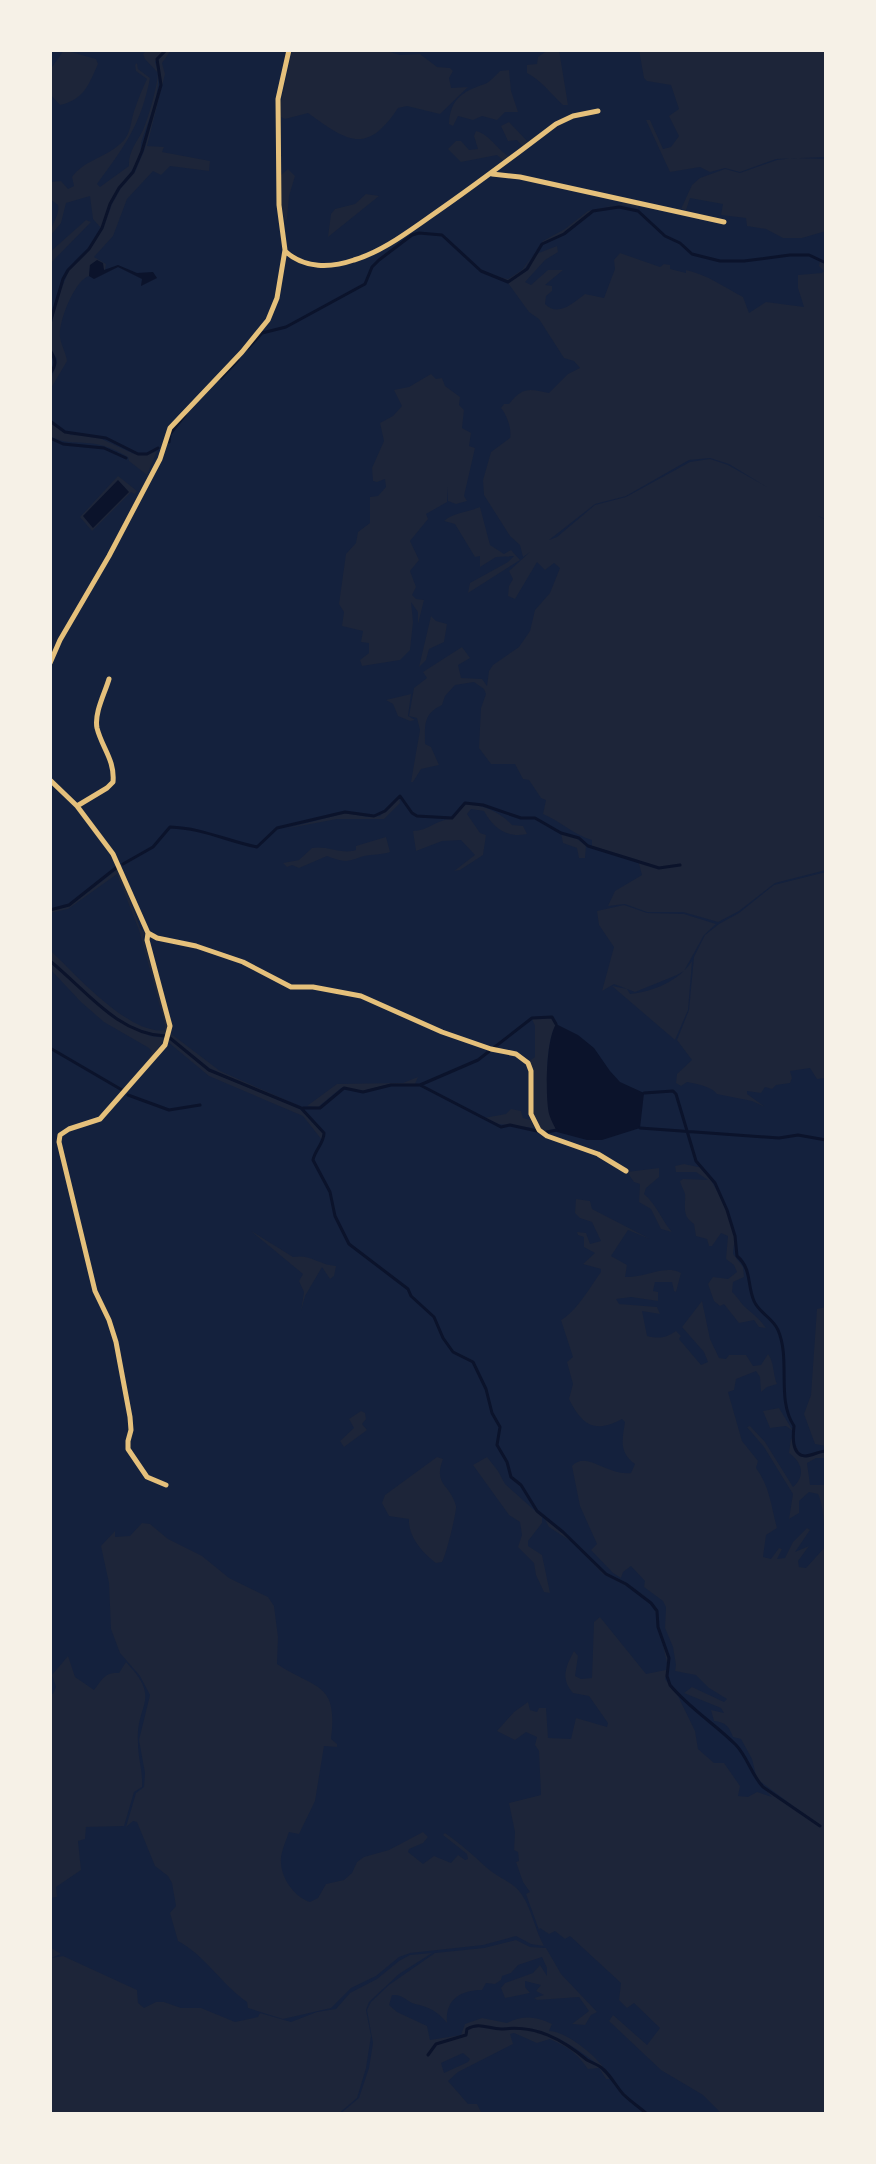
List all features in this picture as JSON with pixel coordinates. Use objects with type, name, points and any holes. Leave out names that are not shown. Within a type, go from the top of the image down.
[{"type":"street","points":[[50,663],[160,459],[170,428],[242,352],[268,320],[277,298],[285,250],[279,205],[278,99],[289,50]]},
{"type":"street","points":[[285,250],[298,261],[312,264],[327,266],[354,260],[387,245],[563,120],[598,111]]},
{"type":"street","points":[[491,174],[520,177],[724,222]]},
{"type":"street","points":[[77,806],[113,782],[111,759],[97,720],[109,679]]},
{"type":"street","points":[[50,780],[77,806],[113,854],[148,933],[147,940],[170,1026],[165,1045],[100,1119],[69,1129],[60,1135],[59,1142],[95,1291],[116,1342],[130,1417],[128,1449],[147,1477],[166,1485]]},
{"type":"street","points":[[148,933],[223,954],[291,987],[313,987],[361,996],[442,1032],[516,1054],[528,1063],[531,1071],[531,1114],[539,1130],[547,1136],[598,1154],[626,1171]]},
{"type":"shaded area","points":[[64,50],[96,59],[98,64],[80,95],[60,105],[50,94],[50,70]]},
{"type":"shaded area","points":[[147,50],[164,50],[155,62],[158,73],[145,59],[143,54]]},
{"type":"shaded area","points":[[171,50],[162,63],[165,74],[147,146],[164,147],[162,152],[210,161],[209,171],[170,166],[161,175],[153,171],[127,199],[113,236],[94,257],[106,264],[105,270],[90,265],[89,276],[78,285],[68,302],[60,330],[67,361],[50,390],[57,359],[50,348],[50,331],[57,300],[69,270],[90,249],[103,229],[121,188],[135,172],[162,85],[158,60]]},
{"type":"shaded area","points":[[292,50],[383,50],[400,55],[420,54],[437,67],[453,71],[449,78],[451,88],[468,87],[440,114],[407,106],[398,108],[376,133],[366,138],[346,137],[308,113],[285,119],[281,117],[281,102]]},
{"type":"shaded area","points":[[548,50],[559,50],[568,105],[563,105],[527,73],[527,65],[537,64],[538,57]]},
{"type":"shaded area","points":[[639,50],[826,50],[826,157],[776,159],[740,172],[725,168],[710,172],[700,167],[670,172],[646,120],[650,120],[663,149],[671,147],[679,136],[669,116],[679,109],[671,85],[644,78]]},
{"type":"shaded area","points":[[137,63],[138,69],[150,78],[142,109],[123,147],[97,184],[100,187],[129,166],[131,152],[148,117],[158,75],[155,102],[138,159],[110,202],[101,228],[93,219],[90,196],[66,203],[61,223],[50,236],[58,205],[50,199],[50,182],[61,181],[68,189],[74,186],[72,177],[77,172],[126,138],[147,79],[136,71]]},
{"type":"shaded area","points":[[509,70],[511,91],[518,112],[505,112],[497,120],[482,116],[473,120],[458,116],[453,126],[449,124],[452,108],[459,97],[487,83],[500,71]]},
{"type":"shaded area","points":[[509,122],[528,142],[523,147],[517,140],[508,141],[501,126]]},
{"type":"shaded area","points":[[476,131],[510,157],[504,161],[497,155],[461,162],[448,149],[456,141],[461,141],[469,150],[478,149],[474,136]]},
{"type":"shaded area","points":[[826,159],[826,231],[802,238],[783,238],[766,229],[747,226],[746,218],[721,215],[723,204],[690,198],[686,210],[681,209],[692,185],[700,178],[725,169],[740,173],[777,160]]},
{"type":"shaded area","points":[[288,169],[295,176],[285,221],[281,204],[281,175]]},
{"type":"shaded area","points":[[366,194],[379,196],[328,237],[331,214],[335,209],[355,204]]},
{"type":"shaded area","points":[[630,202],[639,204],[638,209],[615,205]]},
{"type":"shaded area","points":[[604,208],[589,215],[537,249],[543,241],[588,211]]},
{"type":"shaded area","points":[[86,220],[91,222],[50,264],[50,252]]},
{"type":"shaded area","points":[[557,246],[558,252],[545,260],[525,282],[531,285],[548,270],[563,270],[545,285],[552,286],[552,291],[546,296],[545,304],[555,309],[565,308],[585,294],[604,298],[615,269],[614,260],[620,253],[660,267],[670,265],[670,269],[686,273],[686,270],[709,278],[743,297],[749,313],[766,302],[804,307],[798,275],[822,273],[820,261],[826,264],[826,519],[818,516],[826,520],[826,870],[775,883],[739,911],[718,922],[683,912],[647,912],[625,904],[608,906],[615,891],[642,875],[638,860],[592,846],[592,840],[543,814],[546,800],[541,798],[529,780],[523,779],[515,764],[491,764],[479,748],[481,708],[486,694],[474,682],[455,685],[442,705],[428,716],[425,744],[431,747],[439,765],[421,769],[411,782],[420,730],[417,718],[409,716],[414,688],[427,678],[423,672],[462,647],[470,658],[458,665],[461,678],[482,679],[487,686],[493,665],[519,647],[530,631],[535,610],[550,593],[560,568],[554,563],[545,570],[537,562],[515,599],[508,596],[513,579],[509,571],[530,552],[523,557],[520,545],[510,536],[484,495],[483,480],[491,452],[510,438],[501,408],[504,404],[509,404],[527,390],[549,393],[568,374],[580,368],[574,361],[564,358],[539,319],[529,312],[508,283],[529,269],[536,254]],"holes":[[[710,458],[729,464],[767,487],[728,465],[710,459],[690,462],[626,497],[595,505],[557,537],[549,540],[595,504],[626,496],[689,460]]]},
{"type":"shaded area","points":[[532,256],[524,269],[515,277],[508,281],[499,277],[508,279],[522,270]]},
{"type":"shaded area","points":[[97,260],[103,263],[104,270],[118,265],[137,273],[153,272],[157,278],[141,286],[142,279],[118,267],[94,279],[89,276],[90,265]]},
{"type":"shaded area","points":[[431,374],[436,379],[442,378],[445,386],[460,397],[459,405],[464,410],[462,428],[471,433],[469,446],[475,448],[464,496],[467,501],[456,504],[448,501],[448,487],[447,502],[426,514],[428,519],[410,541],[419,560],[410,571],[416,587],[412,595],[424,600],[418,624],[418,612],[411,602],[413,622],[410,650],[400,660],[362,666],[360,660],[369,653],[369,643],[361,642],[363,631],[342,626],[344,612],[339,604],[346,554],[356,543],[358,532],[370,523],[370,497],[378,496],[386,487],[385,479],[373,481],[372,468],[384,441],[380,423],[393,416],[402,406],[394,390],[409,387]]},
{"type":"shaded area","points":[[50,422],[71,435],[95,436],[134,454],[147,455],[157,451],[147,475],[128,457],[112,449],[96,444],[62,441],[50,436]]},
{"type":"shaded area","points":[[118,476],[137,491],[135,494],[131,492],[92,531],[80,517]]},
{"type":"shaded area","points":[[118,480],[129,492],[93,528],[83,516]]},
{"type":"shaded area","points":[[480,507],[490,545],[504,554],[511,550],[520,560],[468,593],[470,583],[514,556],[496,557],[480,567],[480,556],[475,557],[455,524],[444,521]]},
{"type":"shaded area","points":[[431,616],[447,624],[444,642],[429,649],[426,660],[419,667]]},
{"type":"shaded area","points":[[411,694],[408,716],[415,720],[410,721],[398,716],[393,704],[386,700]]},
{"type":"shaded area","points":[[397,798],[400,803],[384,819],[337,819],[284,829],[345,813],[380,816]]},
{"type":"shaded area","points":[[465,803],[496,813],[512,825],[523,826],[527,834],[507,833],[492,823],[484,811],[471,809],[467,814],[480,833],[486,835],[483,855],[454,871],[475,855],[461,840],[442,841],[416,851],[413,831],[452,819]]},
{"type":"shaded area","points":[[561,833],[575,837],[586,846],[585,858],[579,858],[577,848],[563,843]]},
{"type":"shaded area","points":[[386,837],[390,852],[387,853],[346,861],[327,856],[299,868],[292,865],[287,867],[283,863],[299,860],[312,848],[351,851],[356,850],[356,846]]},
{"type":"shaded area","points":[[119,868],[140,928],[145,933],[143,938],[168,1025],[166,1034],[133,1027],[117,1018],[50,960],[50,950],[103,1001],[120,1013],[151,1029],[165,1030],[139,930],[117,874],[68,909],[50,913],[70,906]]},
{"type":"shaded area","points":[[826,872],[826,1078],[817,1079],[810,1068],[790,1071],[790,1083],[776,1085],[772,1089],[765,1087],[761,1093],[747,1091],[765,1107],[717,1094],[699,1085],[687,1082],[681,1086],[676,1083],[677,1074],[692,1060],[677,1040],[689,1010],[694,957],[705,935],[774,885]]},
{"type":"shaded area","points":[[624,905],[647,913],[684,914],[716,924],[704,935],[684,971],[635,992],[614,984],[602,991],[614,947],[599,925],[597,911]]},
{"type":"shaded area","points":[[692,961],[688,1010],[675,1040],[612,986],[627,989],[630,994],[648,991],[673,979]]},
{"type":"shaded area","points":[[50,962],[109,1015],[150,1036],[166,1038],[143,1069],[152,1052],[149,1048],[104,1022],[50,969]]},
{"type":"shaded area","points":[[551,1017],[556,1025],[549,1046],[547,1077],[550,1108],[557,1129],[541,1131],[532,1114],[529,1061],[535,1057],[535,1026],[532,1019]]},
{"type":"shaded area","points":[[556,1024],[578,1035],[594,1048],[620,1082],[644,1093],[640,1128],[602,1140],[587,1140],[557,1132],[549,1114],[547,1081],[548,1054]]},
{"type":"shaded area","points":[[170,1033],[220,1071],[302,1107],[209,1068],[169,1036]]},
{"type":"shaded area","points":[[169,1039],[209,1071],[300,1109],[323,1133],[322,1140],[303,1116],[209,1076],[168,1042]]},
{"type":"shaded area","points":[[418,1077],[415,1084],[390,1084],[363,1091],[341,1088],[318,1107],[307,1106],[337,1084],[403,1083]]},
{"type":"shaded area","points":[[511,1109],[521,1111],[523,1118],[531,1120],[534,1128],[499,1124],[484,1118],[506,1114]]},
{"type":"shaded area","points":[[684,1164],[703,1168],[718,1192],[734,1234],[733,1254],[743,1267],[744,1277],[733,1282],[732,1292],[766,1328],[759,1327],[754,1320],[739,1323],[724,1304],[720,1306],[714,1301],[708,1284],[713,1277],[728,1279],[737,1272],[726,1259],[728,1236],[721,1233],[709,1246],[707,1239],[696,1236],[694,1224],[686,1214],[685,1194],[680,1181],[708,1180],[696,1172],[676,1172],[675,1166]]},
{"type":"shaded area","points":[[659,1168],[659,1177],[646,1188],[644,1194],[672,1232],[661,1229],[651,1209],[639,1202],[640,1184],[634,1182],[627,1172]]},
{"type":"shaded area","points":[[576,1199],[590,1201],[592,1209],[650,1239],[628,1230],[611,1256],[627,1265],[625,1277],[669,1270],[681,1273],[676,1292],[672,1282],[655,1282],[653,1291],[658,1292],[658,1301],[631,1297],[616,1299],[619,1304],[657,1307],[660,1314],[642,1311],[647,1336],[662,1337],[676,1331],[701,1365],[708,1362],[704,1352],[682,1327],[702,1301],[710,1339],[719,1358],[746,1355],[753,1366],[761,1365],[768,1354],[777,1384],[761,1392],[760,1377],[756,1371],[736,1379],[734,1390],[728,1392],[742,1441],[758,1461],[756,1468],[767,1490],[777,1528],[766,1535],[763,1557],[771,1559],[779,1548],[782,1549],[777,1559],[785,1558],[793,1542],[807,1528],[810,1530],[795,1552],[809,1546],[798,1561],[799,1567],[806,1568],[826,1546],[826,2114],[722,2114],[703,2095],[661,2070],[609,2021],[613,2015],[647,2045],[660,2028],[634,2003],[627,2008],[619,2000],[621,1983],[570,1936],[565,1939],[555,1931],[549,1934],[539,1930],[526,1894],[530,1892],[516,1862],[519,1861],[518,1852],[514,1850],[515,1832],[509,1803],[541,1795],[539,1751],[535,1745],[537,1737],[526,1732],[515,1740],[497,1731],[528,1702],[530,1710],[537,1712],[539,1708],[546,1708],[548,1738],[571,1739],[576,1718],[607,1727],[608,1723],[589,1696],[573,1693],[565,1678],[574,1651],[578,1656],[575,1676],[592,1678],[594,1622],[600,1617],[646,1674],[666,1670],[667,1663],[655,1610],[649,1602],[629,1587],[603,1574],[572,1542],[549,1527],[545,1519],[567,1536],[600,1569],[644,1595],[655,1608],[668,1656],[665,1679],[678,1696],[695,1731],[698,1749],[714,1763],[724,1763],[740,1786],[738,1796],[748,1797],[757,1792],[772,1797],[756,1780],[812,1820],[757,1779],[752,1759],[741,1739],[733,1737],[724,1724],[714,1721],[711,1710],[724,1713],[721,1708],[684,1693],[692,1687],[724,1702],[727,1699],[696,1675],[675,1671],[673,1647],[665,1628],[666,1607],[663,1601],[644,1587],[645,1581],[631,1566],[621,1578],[591,1550],[597,1544],[580,1506],[572,1466],[584,1461],[613,1471],[631,1473],[635,1464],[624,1450],[625,1422],[622,1419],[604,1426],[590,1424],[584,1421],[569,1399],[573,1384],[567,1362],[573,1357],[561,1320],[578,1305],[601,1272],[601,1269],[583,1264],[595,1253],[584,1247],[584,1237],[577,1232],[586,1233],[590,1244],[601,1241],[592,1222],[575,1213]]},
{"type":"shaded area","points":[[251,1231],[293,1257],[305,1257],[336,1266],[334,1276],[330,1279],[322,1267],[305,1296],[301,1311],[304,1292],[299,1281],[303,1274]]},
{"type":"shaded area","points":[[826,1307],[826,1446],[815,1444],[804,1414],[811,1395],[817,1309]]},
{"type":"shaded area","points":[[779,1408],[793,1431],[786,1426],[770,1428],[763,1411]]},
{"type":"shaded area","points":[[361,1411],[365,1413],[366,1419],[362,1424],[367,1430],[344,1447],[340,1441],[354,1428],[349,1419]]},
{"type":"shaded area","points":[[750,1426],[765,1442],[793,1487],[800,1478],[801,1469],[789,1453],[791,1438],[801,1455],[806,1457],[826,1451],[826,1458],[816,1458],[807,1463],[810,1485],[826,1485],[826,1546],[818,1494],[809,1492],[799,1501],[799,1513],[789,1519],[793,1494],[764,1447],[747,1427]]},
{"type":"shaded area","points":[[437,1457],[443,1459],[441,1480],[456,1506],[444,1558],[436,1563],[414,1538],[409,1519],[389,1516],[382,1503],[385,1495]]},
{"type":"shaded area","points":[[487,1457],[505,1484],[542,1517],[542,1523],[528,1541],[528,1546],[542,1555],[550,1593],[544,1592],[534,1563],[518,1547],[522,1535],[520,1522],[509,1515],[473,1465]]},
{"type":"shaded area","points":[[142,1523],[150,1524],[168,1539],[202,1556],[229,1578],[268,1597],[274,1606],[277,1664],[314,1684],[328,1697],[331,1739],[337,1747],[324,1746],[315,1801],[299,1834],[289,1832],[281,1855],[284,1876],[294,1892],[310,1902],[318,1898],[326,1884],[344,1880],[364,1857],[389,1850],[423,1832],[428,1837],[408,1852],[423,1864],[434,1856],[451,1863],[458,1855],[468,1859],[467,1854],[443,1835],[445,1833],[519,1891],[544,1946],[531,1944],[516,1936],[483,1945],[410,1953],[399,1957],[376,1976],[351,1988],[331,2008],[283,2019],[248,2008],[247,2002],[197,1954],[178,1941],[170,1913],[176,1906],[172,1883],[155,1866],[137,1822],[133,1821],[126,1827],[136,1793],[144,1787],[145,1773],[139,1740],[150,1695],[140,1676],[120,1653],[111,1629],[109,1583],[101,1546],[115,1531],[115,1537],[130,1536]]},
{"type":"shaded area","points":[[68,1656],[75,1677],[94,1690],[107,1675],[119,1673],[126,1662],[143,1685],[145,1702],[138,1730],[142,1787],[134,1792],[124,1826],[86,1827],[85,1839],[78,1841],[81,1870],[56,1887],[57,1897],[50,1898],[50,1694],[56,1687],[52,1675]]},
{"type":"shaded area","points":[[516,1940],[530,1947],[546,1948],[561,1974],[597,2012],[585,2025],[572,2024],[589,2011],[579,1997],[537,2000],[534,1998],[544,1995],[536,1991],[541,1985],[525,1981],[530,1993],[505,1998],[501,1988],[505,1983],[533,1973],[540,1965],[547,1976],[542,1957],[518,1965],[495,1984],[486,1983],[482,1990],[461,1994],[451,2002],[447,2023],[433,2010],[399,1996],[392,1995],[389,2005],[427,2026],[430,2040],[461,2035],[465,2024],[482,2018],[507,2023],[524,2018],[540,2019],[552,2024],[549,2031],[574,2041],[592,2055],[610,2077],[592,2060],[558,2038],[599,2068],[588,2069],[572,2051],[550,2039],[537,2043],[514,2033],[510,2034],[513,2044],[458,2072],[448,2081],[468,2104],[477,2104],[482,2114],[340,2114],[359,2098],[373,2043],[367,2010],[389,1985],[435,1953],[484,1948]],"holes":[[[463,2053],[470,2059],[444,2073],[441,2063]]]},
{"type":"shaded area","points":[[50,1947],[61,1954],[51,1958],[63,1956],[137,1990],[138,2003],[144,2008],[164,2002],[181,2008],[201,2008],[235,2022],[258,2017],[260,2013],[291,2022],[336,2009],[350,1993],[377,1979],[399,1961],[410,1955],[432,1953],[399,1974],[369,2002],[366,2010],[371,2036],[366,2068],[357,2098],[338,2114],[50,2114]]},
{"type":"waterway","points":[[50,323],[63,279],[89,249],[102,228],[110,204],[133,172],[142,151],[161,85],[157,59],[166,50]]},
{"type":"waterway","points":[[248,348],[262,333],[286,327],[365,284],[372,267],[379,260],[419,233],[442,235],[481,271],[508,282],[527,269],[542,244],[564,234],[593,211],[619,207],[638,211],[665,236],[680,243],[692,254],[720,261],[809,255],[826,263]]},
{"type":"waterway","points":[[50,350],[55,362],[50,374]]},
{"type":"waterway","points":[[221,378],[238,360]]},
{"type":"waterway","points":[[169,442],[170,434],[185,415]]},
{"type":"waterway","points":[[50,421],[65,432],[106,438],[138,454],[147,454],[158,448]]},
{"type":"waterway","points":[[50,438],[63,444],[104,448],[126,458]]},
{"type":"waterway","points":[[123,864],[153,847],[170,827],[204,832],[257,847],[277,828],[345,812],[374,816],[385,811],[400,796],[417,816],[452,818],[465,803],[483,805],[521,818],[535,818],[561,833],[579,838],[588,846],[659,868],[680,865]]},
{"type":"waterway","points":[[50,910],[69,905],[117,867]]},
{"type":"waterway","points":[[50,961],[117,1019],[148,1033],[165,1036]]},
{"type":"waterway","points":[[420,1085],[478,1060],[532,1018],[552,1017],[556,1024]]},
{"type":"waterway","points":[[170,1038],[209,1070],[301,1108],[324,1133],[313,1160],[330,1192],[335,1216],[349,1244],[408,1289],[411,1296],[434,1317],[453,1352],[473,1362],[500,1427],[497,1445],[511,1477],[521,1485],[537,1511],[606,1574],[626,1584],[651,1603],[657,1611],[658,1627],[669,1658],[667,1676],[670,1685],[736,1745],[763,1787],[820,1826]]},
{"type":"waterway","points":[[50,1048],[122,1090]]},
{"type":"waterway","points":[[303,1108],[320,1108],[344,1088],[363,1092],[391,1085],[420,1085],[501,1127],[510,1125],[537,1131]]},
{"type":"waterway","points":[[644,1093],[673,1091],[676,1094],[696,1161],[715,1183],[727,1210],[737,1256],[747,1272],[754,1301],[778,1330],[782,1342],[784,1392],[794,1426],[795,1448],[805,1456],[826,1451]]},
{"type":"waterway","points":[[128,1095],[169,1110],[200,1105]]},
{"type":"waterway","points":[[640,1128],[779,1138],[798,1135],[826,1140]]},
{"type":"waterway","points":[[547,1132],[557,1130]]},
{"type":"waterway","points":[[428,2055],[436,2044],[466,2035],[467,2029],[476,2026],[527,2029],[558,2040],[601,2068],[623,2094],[647,2114]]}]
